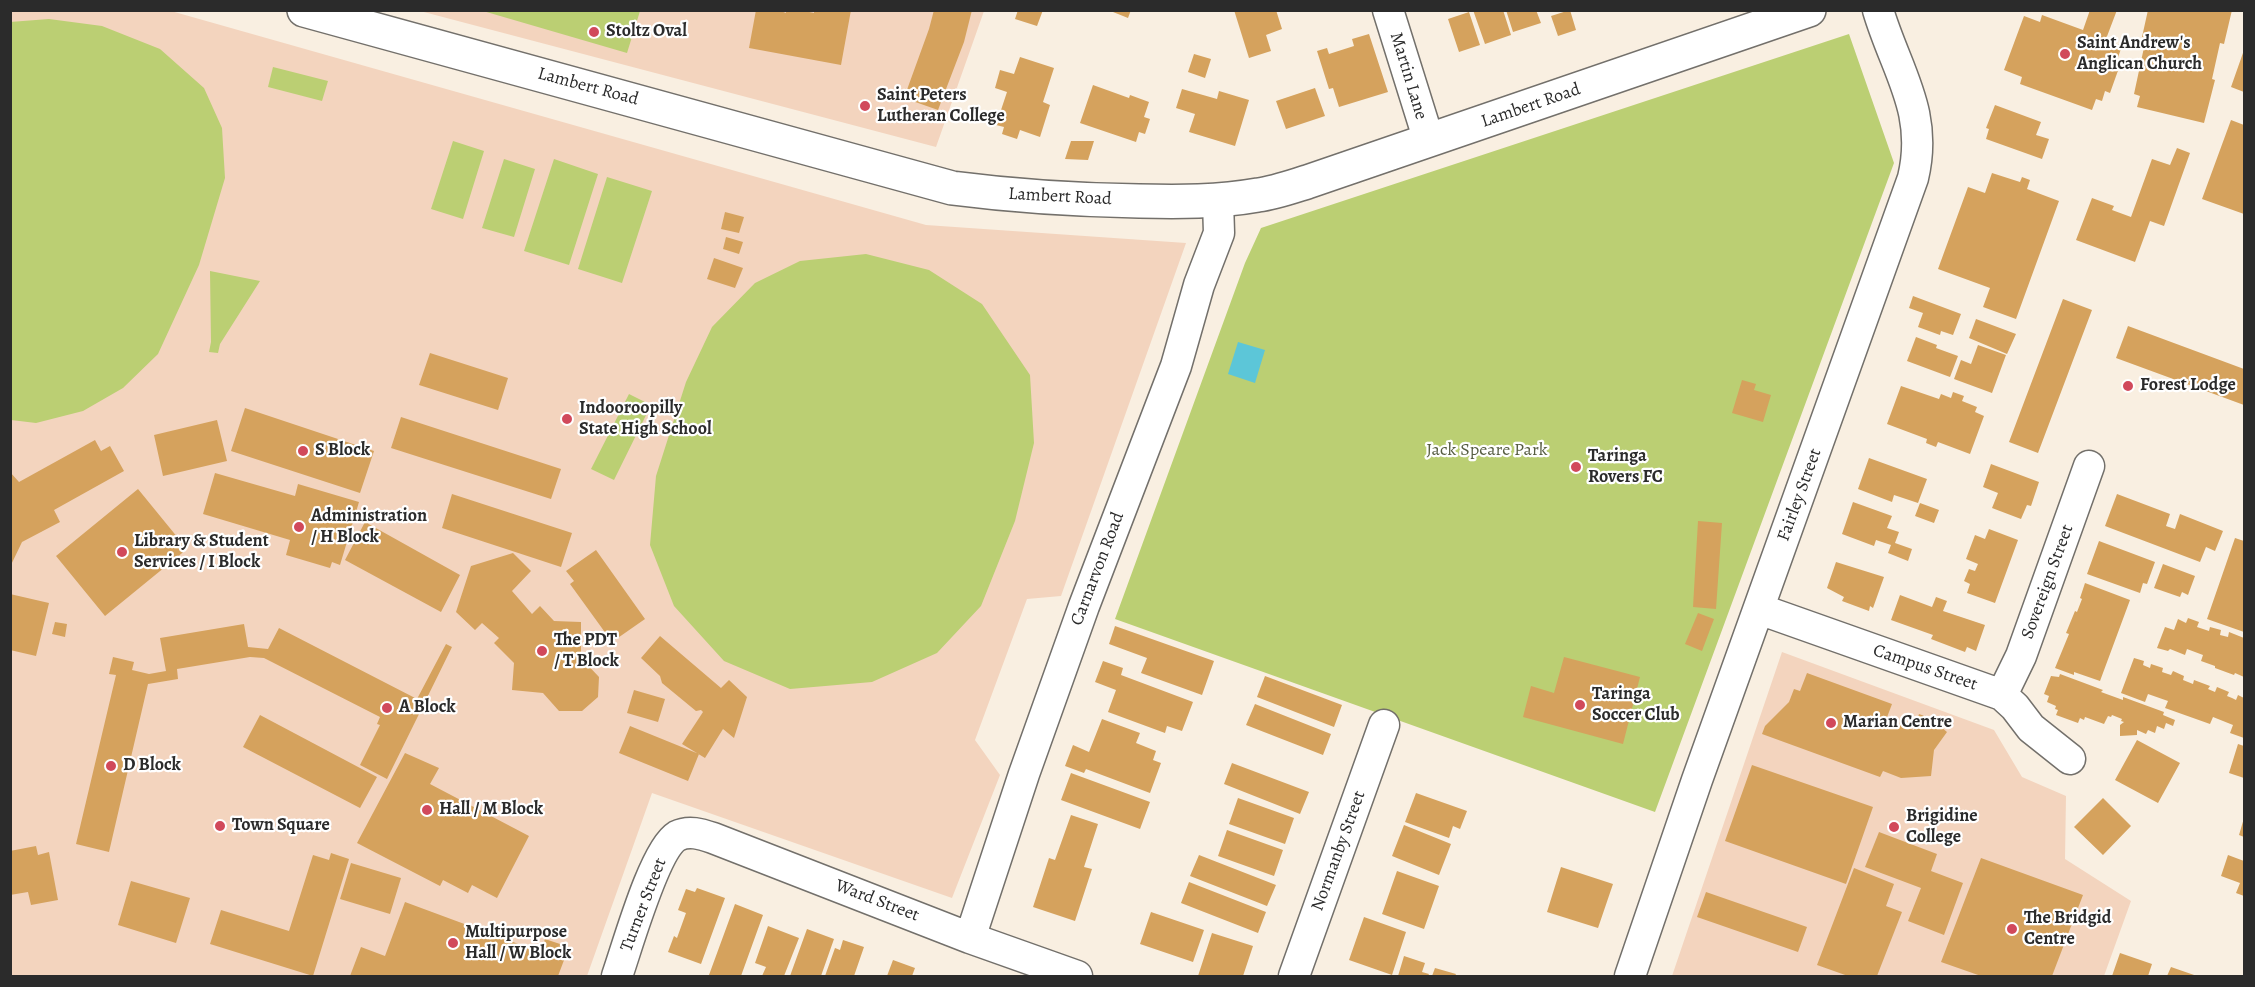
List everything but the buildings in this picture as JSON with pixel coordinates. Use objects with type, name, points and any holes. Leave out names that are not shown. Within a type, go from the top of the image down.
[{"type":"main road","name":"Lambert Road","points":[[304,10],[952,188],[1007,195],[1100,201],[1218,201],[1261,195],[1429,141],[1809,10]]},
{"type":"street","name":"Martin Lane","points":[[1388,10],[1429,141]]},
{"type":"street","name":"Fairley Street","points":[[1630,976],[1696,780],[1906,199],[1916,165],[1918,135],[1912,102],[1878,10]]},
{"type":"street","name":"Carnarvon Road","points":[[970,938],[1083,606],[1176,366],[1199,285],[1219,233],[1218,201]]},
{"type":"street","name":"Sovereign Street","points":[[2002,695],[2021,656],[2089,466]]},
{"type":"street","name":"Campus Street","points":[[1759,609],[2002,695],[2015,707],[2031,728],[2070,759]]},
{"type":"street","name":"Normanby Street","points":[[1294,976],[1384,725]]},
{"type":"street","name":"Ward Street","points":[[676,837],[694,832],[713,838],[970,938],[1032,969],[1077,976]]},
{"type":"street","name":"Turner Street","points":[[617,976],[658,859],[676,837]]},
{"type":"shaded area","name":"Indooroopilly State High School","points":[[10,11],[171,11],[926,225],[1186,243],[1061,596],[1027,599],[975,740],[1000,775],[952,898],[652,793],[587,976],[11,976]]},
{"type":"shaded area","name":"Saint Peters Lutheran College","points":[[420,11],[984,11],[936,147]]},
{"type":"shaded area","name":"Brigidine College","points":[[1782,652],[1994,730],[2022,777],[2066,796],[2065,859],[2131,901],[2104,976],[1672,976]]},
{"type":"green space","name":"Stoltz Oval","points":[[483,11],[640,11],[627,53]]},
{"type":"green space","points":[[49,19],[102,26],[160,49],[204,88],[222,128],[225,178],[199,265],[158,354],[123,388],[83,411],[36,423],[11,420],[10,22]]},
{"type":"green space","name":"Jack Speare Park","points":[[1849,34],[1894,163],[1655,812],[1115,619],[1245,263],[1261,228]]},
{"type":"green space","points":[[273,67],[328,81],[322,101],[268,87]]},
{"type":"green space","points":[[453,141],[484,151],[463,219],[431,209]]},
{"type":"green space","points":[[504,159],[535,169],[514,237],[482,228]]},
{"type":"green space","points":[[554,159],[598,174],[569,265],[524,251]]},
{"type":"green space","points":[[607,177],[652,191],[622,283],[578,269]]},
{"type":"green space","points":[[866,254],[929,270],[982,304],[1030,375],[1034,443],[1015,521],[981,606],[937,653],[872,682],[790,689],[724,661],[674,606],[650,545],[656,476],[686,382],[712,327],[755,283],[800,261]]},
{"type":"green space","points":[[210,271],[260,281],[220,344],[218,353],[209,352],[211,342]]},
{"type":"green space","points":[[629,394],[651,405],[614,480],[591,469]]},
{"type":"water","points":[[1238,342],[1265,350],[1255,383],[1228,374]]},
{"type":"place","name":"Stoltz Oval","points":[[594,32]]},
{"type":"place","name":"Saint Andrew's Anglican Church","points":[[2065,54]]},
{"type":"place","name":"Saint Peters Lutheran College","points":[[865,106]]},
{"type":"place","name":"Forest Lodge","points":[[2128,386]]},
{"type":"place","name":"Indooroopilly State High School","points":[[567,419]]},
{"type":"place","name":"S Block","points":[[303,451]]},
{"type":"place","name":"Taringa Rovers FC","points":[[1576,467]]},
{"type":"place","name":"Administration / H Block","points":[[299,527]]},
{"type":"place","name":"Library & Student Services / I Block","points":[[122,552]]},
{"type":"place","name":"The PDT / T Block","points":[[542,651]]},
{"type":"place","name":"Taringa Soccer Club","points":[[1580,705]]},
{"type":"place","name":"A Block","points":[[387,708]]},
{"type":"place","name":"Marian Centre","points":[[1831,723]]},
{"type":"place","name":"D Block","points":[[111,766]]},
{"type":"place","name":"Hall / M Block","points":[[427,810]]},
{"type":"place","name":"Town Square","points":[[220,826]]},
{"type":"place","name":"Brigidine College","points":[[1894,827]]},
{"type":"place","name":"The Bridgid Centre","points":[[2012,929]]},
{"type":"place","name":"Multipurpose Hall / W Block","points":[[453,943]]}]
